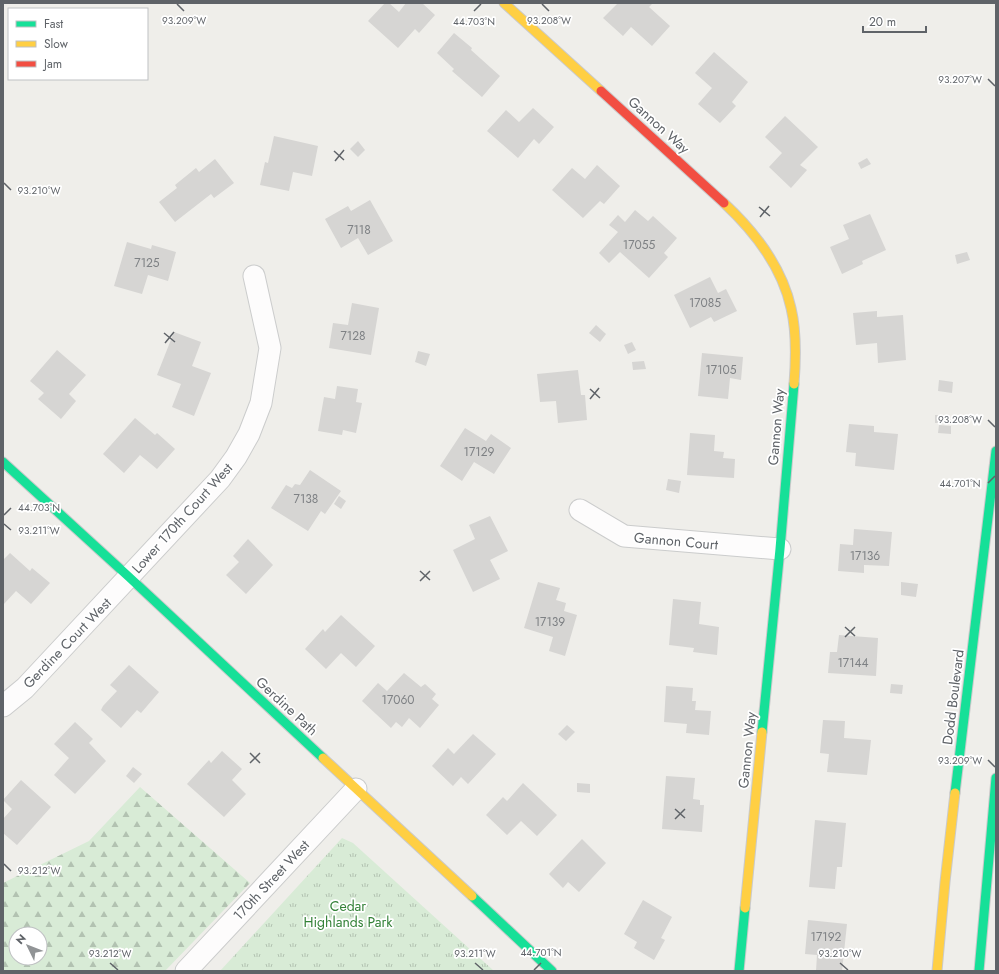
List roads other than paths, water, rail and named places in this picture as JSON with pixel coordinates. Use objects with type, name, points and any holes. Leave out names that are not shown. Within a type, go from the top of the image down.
[{"type":"street","name":"Gannon Way","points":[[504,3],[739,217],[761,242],[776,268],[789,299],[795,330],[796,360],[780,549],[739,971]]},
{"type":"street","name":"Lower 170th Court West","points":[[129,577],[220,479],[236,457],[249,434],[261,403],[270,348],[254,276]]},
{"type":"street","name":"Dodd Boulevard","points":[[937,971],[945,882],[996,451]]},
{"type":"street","name":"Gerdine Path","points":[[3,462],[129,577],[552,971]]},
{"type":"street","name":"Gannon Court","points":[[580,510],[624,536],[780,549]]},
{"type":"street","name":"Gerdine Court West","points":[[3,706],[25,688],[129,577]]},
{"type":"street","points":[[979,971],[996,778]]},
{"type":"street","name":"170th Street West","points":[[186,971],[356,789]]},
{"type":"park label","name":"Cedar Highlands Park","points":[[348,914]]}]
